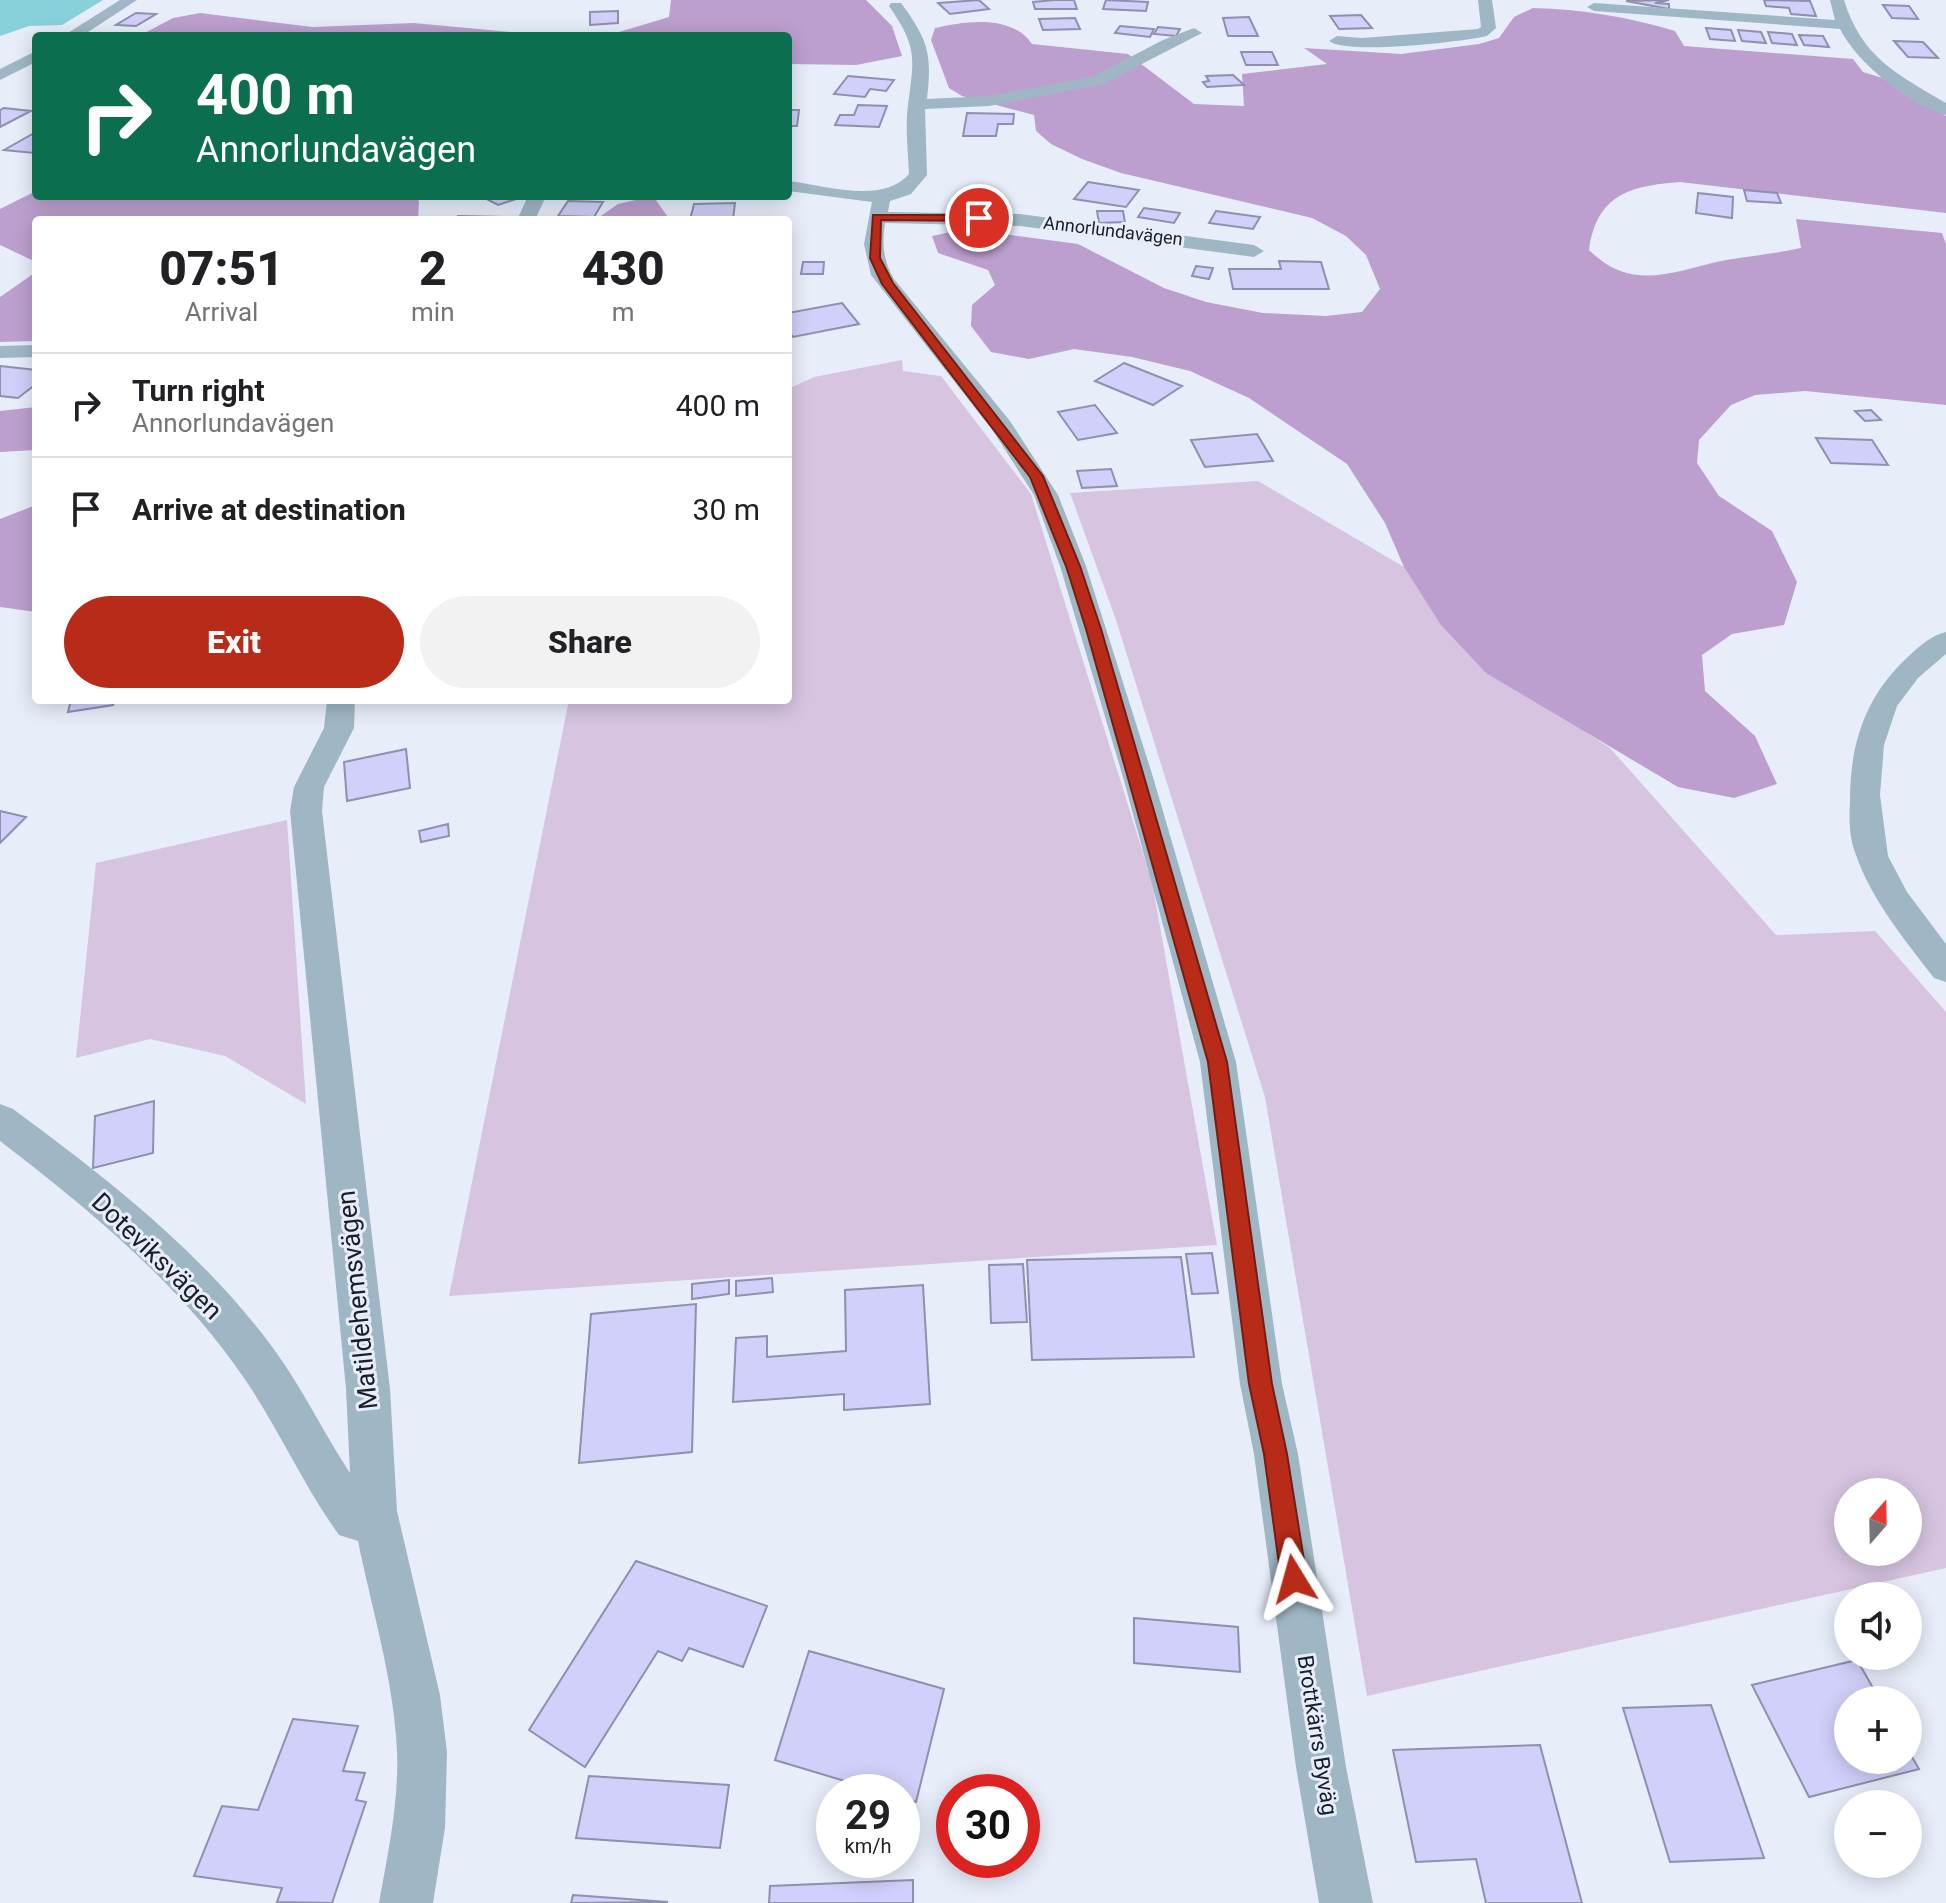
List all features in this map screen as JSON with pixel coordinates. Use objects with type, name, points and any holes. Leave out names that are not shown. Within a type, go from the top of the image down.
[{"type":"street","points":[[78,32],[130,0]]},
{"type":"street","points":[[1337,41],[1362,43],[1482,33],[1489,28],[1485,0]]},
{"type":"street","points":[[1837,0],[1842,25],[1853,43],[1881,70],[1946,110]]},
{"type":"street","points":[[879,208],[905,190],[918,175],[916,105],[923,61],[912,28],[896,6]]},
{"type":"street","points":[[1594,7],[1842,25]]},
{"type":"street","points":[[916,105],[989,101],[1097,81],[1168,43],[1194,33]]},
{"type":"street","points":[[0,75],[32,58]]},
{"type":"street","name":"Annorlundavägen","points":[[792,187],[879,208],[1049,222],[1254,251]]},
{"type":"street","name":"Brottkärrs Byväg","points":[[879,208],[873,231],[878,269],[1036,476],[1046,495],[1093,629],[1178,915],[1218,1062],[1261,1384],[1276,1454],[1321,1767],[1346,1903]]},
{"type":"street","points":[[0,352],[32,351]]},
{"type":"street","points":[[1946,640],[1921,658],[1893,686],[1876,713],[1864,769],[1871,853],[1898,905],[1946,969]]},
{"type":"street","name":"Matildehemsvägen","points":[[341,704],[339,728],[309,787],[306,811],[368,1389],[374,1511],[415,1695],[422,1752],[419,1828],[406,1903]]},
{"type":"street","name":"Doteviksvägen","points":[[0,1120],[59,1163],[208,1296],[259,1364],[355,1519],[374,1511]]},
{"type":"shaded area","points":[[671,0],[866,0],[892,26],[902,56],[856,65],[792,64],[792,32],[619,32],[669,17]]},
{"type":"shaded area","points":[[1533,8],[1586,12],[1658,26],[1675,31],[1684,46],[1853,59],[1863,72],[1892,81],[1946,116],[1946,213],[1680,182],[1646,186],[1619,196],[1608,205],[1593,231],[1589,250],[1620,271],[1636,275],[1669,273],[1801,248],[1796,219],[1942,233],[1946,244],[1946,405],[1805,391],[1755,395],[1731,405],[1699,440],[1697,463],[1719,496],[1772,531],[1797,582],[1784,625],[1732,634],[1702,655],[1705,691],[1755,736],[1777,784],[1734,798],[1678,787],[1486,673],[1440,624],[1404,567],[1385,523],[1347,464],[1249,398],[1190,371],[1132,357],[1074,349],[1029,359],[991,352],[971,326],[972,305],[995,285],[988,270],[938,253],[932,236],[965,229],[1078,244],[1164,288],[1206,302],[1263,313],[1326,316],[1362,312],[1380,289],[1366,255],[1346,236],[1312,218],[1121,173],[1051,144],[1036,131],[1034,115],[962,96],[949,88],[931,40],[935,28],[987,22],[1013,28],[1032,44],[1128,54],[1194,104],[1244,106],[1242,74],[1327,64],[1304,48],[1401,54],[1479,44],[1499,38],[1514,17]]},
{"type":"shaded area","points":[[200,13],[312,27],[414,23],[509,32],[147,32],[173,18]]},
{"type":"shaded area","points":[[32,193],[32,200],[419,201],[418,216],[32,216],[32,260],[0,245],[0,209]]},
{"type":"shaded area","points":[[656,200],[667,216],[601,216],[618,204]]},
{"type":"shaded area","points":[[32,275],[32,341],[0,342],[0,297]]},
{"type":"shaded area","points":[[902,360],[903,371],[941,376],[1031,494],[1152,882],[1217,1245],[449,1296],[568,704],[792,704],[792,387],[814,377]]},
{"type":"shaded area","points":[[32,407],[32,450],[0,452],[0,411]]},
{"type":"shaded area","points":[[1258,481],[1404,567],[1440,624],[1553,711],[1610,748],[1776,935],[1875,931],[1946,1012],[1946,1568],[1883,1582],[1834,1582],[1834,1593],[1367,1696],[1265,1097],[1116,620],[1070,493]]},
{"type":"shaded area","points":[[32,507],[32,611],[0,607],[0,519]]},
{"type":"shaded area","points":[[287,820],[306,1104],[225,1056],[150,1039],[76,1058],[96,863]]},
{"type":"water","points":[[0,0],[103,0],[62,25],[29,26],[0,36]]},
{"type":"building","points":[[979,0],[989,9],[950,14],[938,3]]},
{"type":"building","points":[[1074,0],[1077,9],[1035,9],[1033,2]]},
{"type":"building","points":[[1106,0],[1148,2],[1146,11],[1103,9]]},
{"type":"building","points":[[1669,0],[1655,3],[1669,4],[1669,9],[1626,1]]},
{"type":"building","points":[[1764,0],[1810,1],[1816,16],[1791,14],[1789,8],[1766,6]]},
{"type":"building","points":[[1883,5],[1909,6],[1918,19],[1892,18]]},
{"type":"building","points":[[618,11],[618,23],[590,25],[590,12]]},
{"type":"building","points":[[136,13],[156,14],[136,26],[116,25]]},
{"type":"building","points":[[1361,15],[1372,28],[1339,29],[1330,16]]},
{"type":"building","points":[[1249,17],[1258,36],[1228,36],[1223,18]]},
{"type":"building","points":[[1075,18],[1080,29],[1043,30],[1039,19]]},
{"type":"building","points":[[1120,26],[1154,29],[1150,37],[1115,33]]},
{"type":"building","points":[[1158,27],[1180,29],[1176,36],[1154,34]]},
{"type":"building","points":[[1706,28],[1731,30],[1735,41],[1710,39]]},
{"type":"building","points":[[1738,30],[1761,32],[1766,43],[1742,41]]},
{"type":"building","points":[[1768,32],[1792,34],[1797,45],[1772,43]]},
{"type":"building","points":[[1799,35],[1823,36],[1829,47],[1804,45]]},
{"type":"building","points":[[1894,41],[1923,42],[1938,58],[1908,57]]},
{"type":"building","points":[[1241,52],[1272,52],[1278,65],[1246,65]]},
{"type":"building","points":[[1233,75],[1244,85],[1207,87],[1203,82],[1209,81],[1206,76]]},
{"type":"building","points":[[848,76],[894,80],[886,91],[870,89],[865,97],[834,94]]},
{"type":"building","points":[[858,105],[887,106],[879,127],[835,125],[840,115],[854,115]]},
{"type":"building","points":[[0,110],[31,111],[0,127]]},
{"type":"building","points":[[792,110],[799,110],[797,126],[792,126]]},
{"type":"building","points":[[967,113],[1014,114],[1013,124],[998,124],[996,136],[963,136]]},
{"type":"building","points":[[32,134],[32,153],[4,150]]},
{"type":"building","points":[[1088,182],[1139,190],[1126,207],[1074,199]]},
{"type":"building","points":[[1744,190],[1777,193],[1781,203],[1747,201]]},
{"type":"building","points":[[1698,193],[1733,197],[1732,218],[1696,213]]},
{"type":"building","points":[[489,200],[513,200],[498,205]]},
{"type":"building","points":[[568,201],[603,202],[595,216],[558,216]]},
{"type":"building","points":[[735,203],[733,216],[691,216],[694,204]]},
{"type":"building","points":[[1144,208],[1180,213],[1174,223],[1138,217]]},
{"type":"building","points":[[1097,211],[1123,211],[1125,222],[1099,223]]},
{"type":"building","points":[[1216,211],[1260,217],[1253,229],[1209,223]]},
{"type":"building","points":[[1279,261],[1321,262],[1329,289],[1233,289],[1229,269],[1281,269]]},
{"type":"building","points":[[803,262],[824,262],[823,274],[801,274]]},
{"type":"building","points":[[1196,266],[1213,268],[1209,279],[1192,276]]},
{"type":"building","points":[[842,303],[859,324],[793,337],[792,312]]},
{"type":"building","points":[[1124,363],[1182,386],[1153,405],[1095,381]]},
{"type":"building","points":[[0,366],[32,370],[32,387],[18,398],[0,396]]},
{"type":"building","points":[[1095,405],[1117,433],[1078,440],[1058,412]]},
{"type":"building","points":[[1871,410],[1881,420],[1865,421],[1855,411]]},
{"type":"building","points":[[1257,434],[1273,461],[1205,467],[1191,440]]},
{"type":"building","points":[[1816,438],[1872,440],[1888,465],[1831,463]]},
{"type":"building","points":[[1111,469],[1117,486],[1082,488],[1077,471]]},
{"type":"building","points":[[70,704],[113,704],[113,705],[68,712]]},
{"type":"building","points":[[406,749],[410,788],[347,801],[344,762]]},
{"type":"building","points":[[0,811],[26,817],[0,843]]},
{"type":"building","points":[[448,824],[449,836],[421,842],[419,831]]},
{"type":"building","points":[[154,1101],[153,1153],[93,1168],[95,1116]]},
{"type":"building","points":[[1212,1253],[1218,1293],[1192,1294],[1186,1254]]},
{"type":"building","points":[[1181,1257],[1194,1357],[1032,1360],[1027,1260]]},
{"type":"building","points":[[1023,1264],[1027,1322],[991,1323],[989,1265]]},
{"type":"building","points":[[772,1278],[773,1292],[736,1296],[736,1281]]},
{"type":"building","points":[[729,1280],[729,1294],[692,1299],[692,1284]]},
{"type":"building","points":[[923,1285],[930,1404],[844,1410],[844,1394],[733,1402],[736,1338],[767,1336],[767,1357],[846,1351],[845,1290]]},
{"type":"building","points":[[696,1304],[692,1452],[579,1463],[591,1314]]},
{"type":"building","points":[[636,1561],[767,1606],[743,1667],[689,1648],[682,1661],[658,1651],[585,1767],[529,1730]]},
{"type":"building","points":[[1134,1618],[1238,1627],[1240,1672],[1134,1663]]},
{"type":"building","points":[[809,1651],[944,1689],[920,1786],[920,1774],[821,1774],[775,1760]]},
{"type":"building","points":[[1834,1665],[1834,1670],[1863,1670],[1872,1686],[1834,1686],[1834,1774],[1899,1774],[1809,1797],[1752,1685]]},
{"type":"building","points":[[1711,1705],[1764,1858],[1670,1862],[1623,1708]]},
{"type":"building","points":[[293,1719],[358,1726],[343,1771],[365,1773],[356,1800],[366,1802],[332,1903],[277,1902],[282,1888],[194,1876],[222,1806],[258,1810]]},
{"type":"building","points":[[1540,1745],[1582,1903],[1486,1903],[1476,1859],[1416,1862],[1393,1750]]},
{"type":"building","points":[[589,1776],[729,1785],[720,1848],[576,1838]]},
{"type":"building","points":[[913,1880],[913,1903],[769,1903],[770,1886]]},
{"type":"building","points":[[573,1895],[668,1902],[571,1903]]},
{"type":"route","points":[[979,218],[876,217],[873,231],[875,258],[888,284],[1036,476],[1073,566],[1093,629],[1218,1062],[1261,1384],[1276,1454],[1294,1579]]}]
